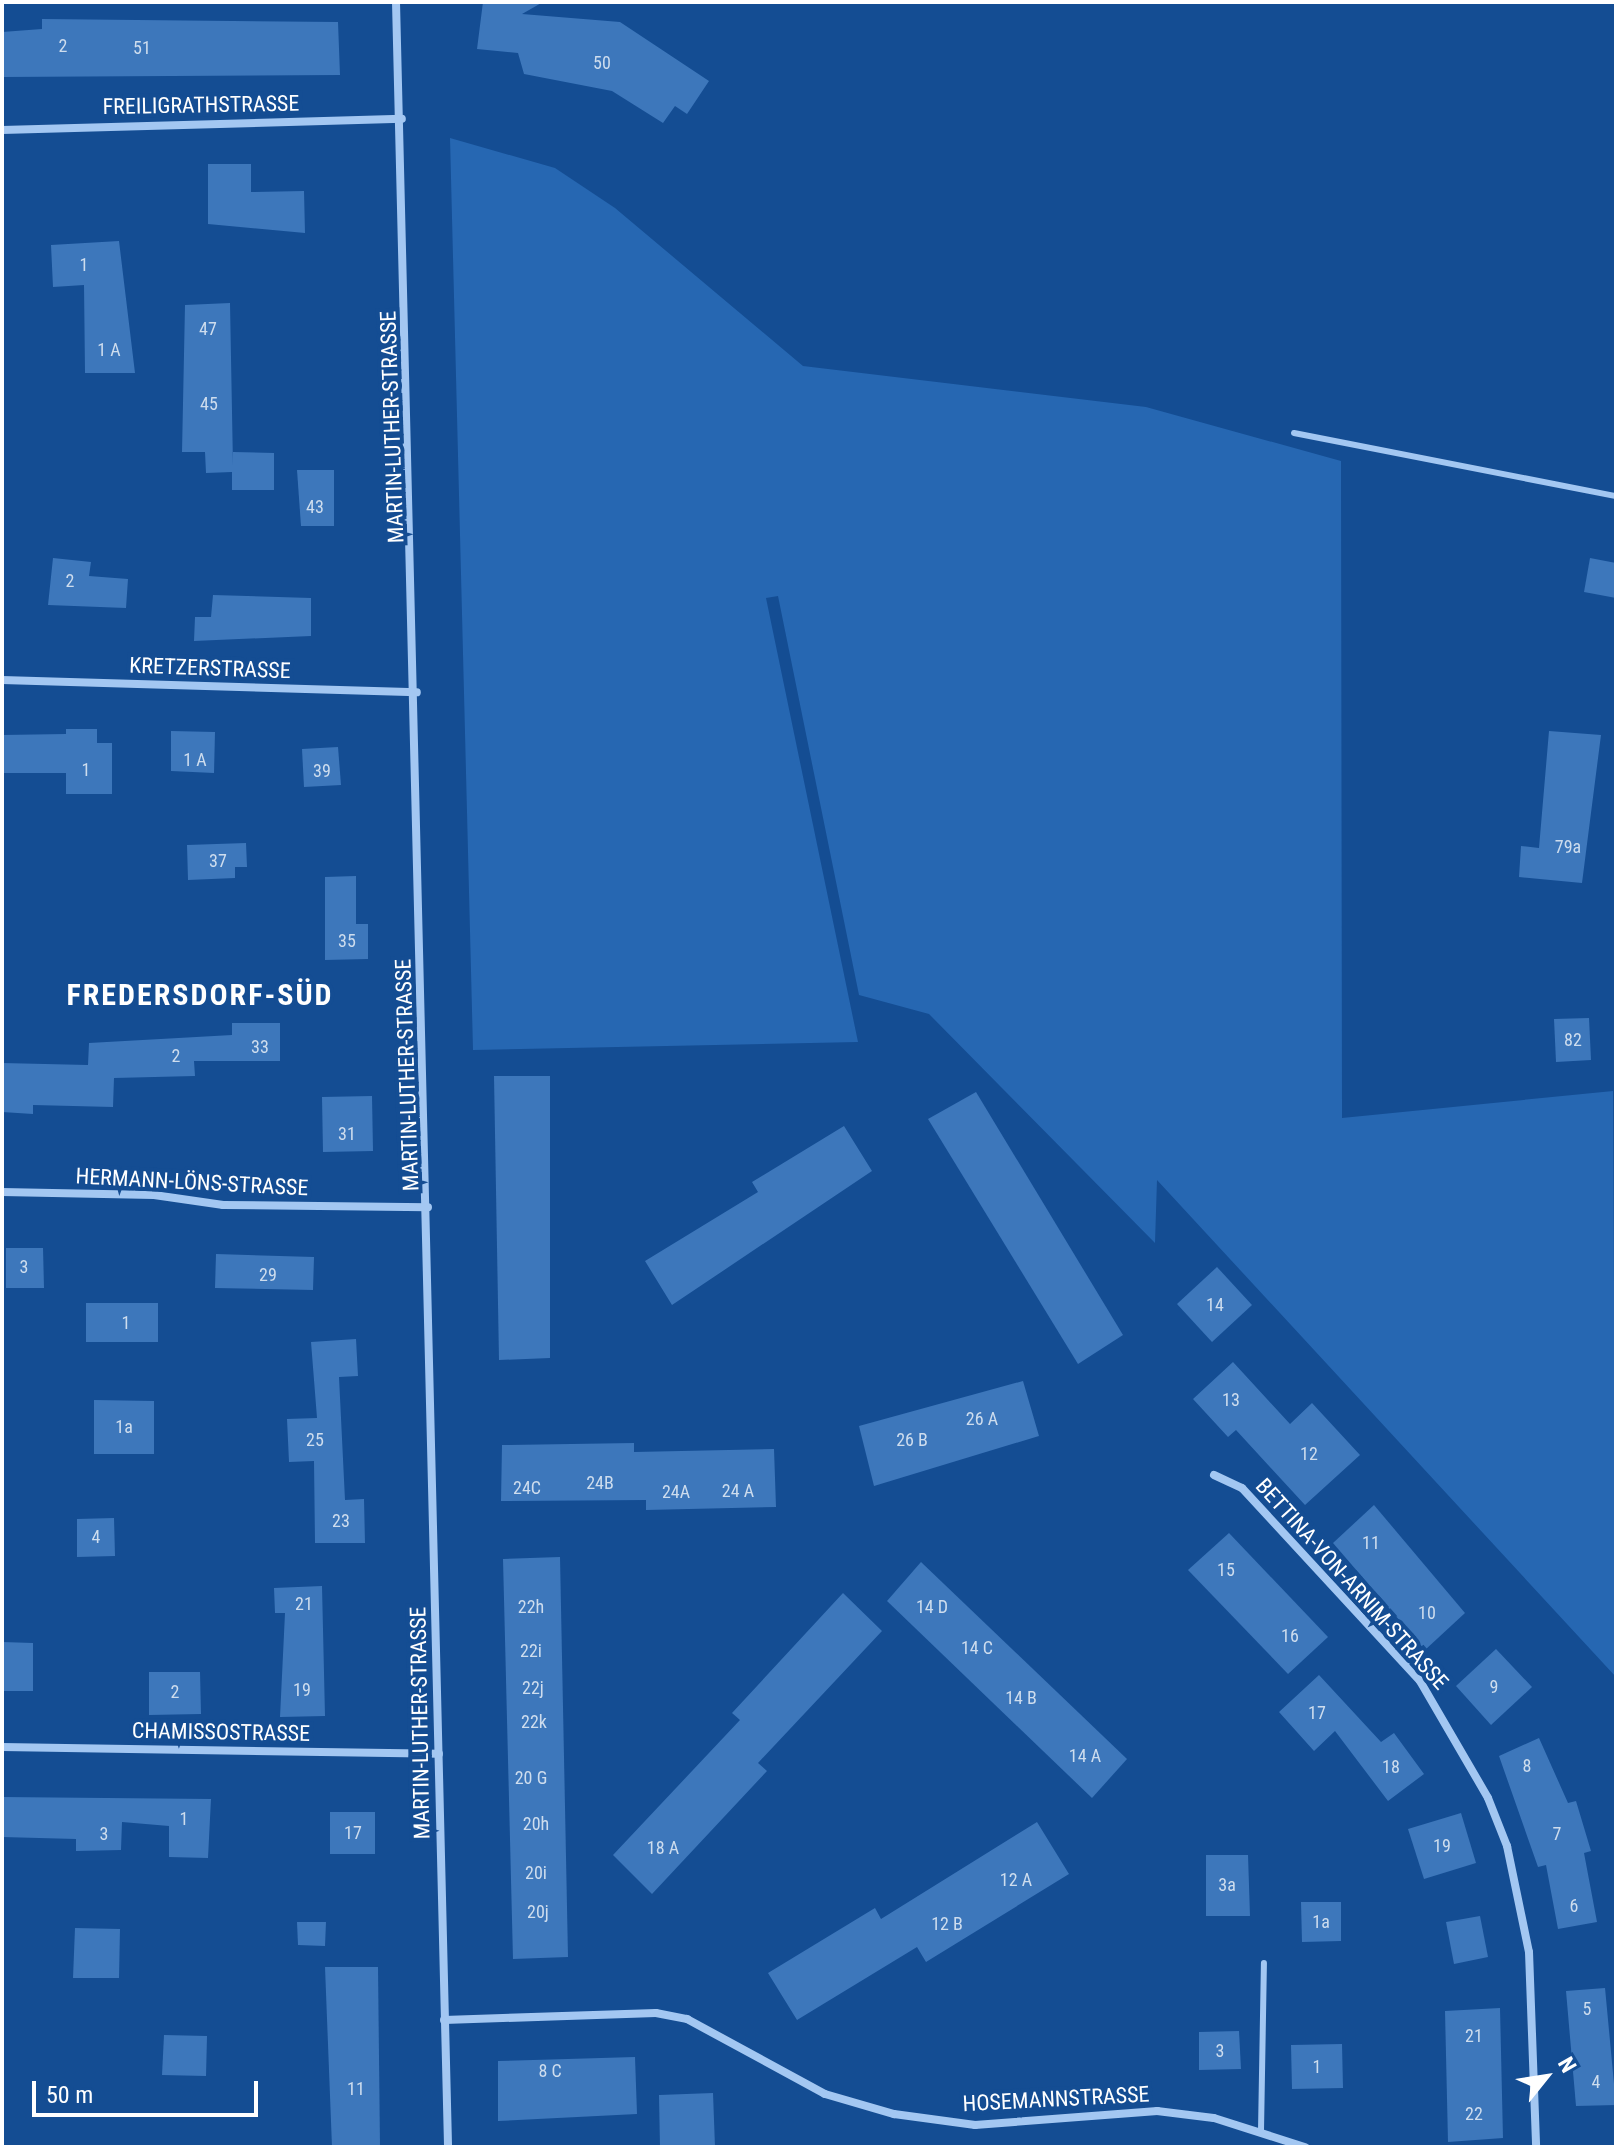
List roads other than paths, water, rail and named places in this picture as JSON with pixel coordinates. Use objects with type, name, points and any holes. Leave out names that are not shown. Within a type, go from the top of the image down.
[{"type":"street","name":"MARTIN-LUTHER-STRASSE","points":[[396,2],[402,119],[417,692],[448,2147]]},
{"type":"street","name":"FREILIGRATHSTRASSE","points":[[2,130],[402,119]]},
{"type":"street","name":"KRETZERSTRASSE","points":[[2,680],[417,692]]},
{"type":"street","name":"HERMANN-LÖNS-STRASSE","points":[[2,1192],[154,1195],[223,1205],[428,1207]]},
{"type":"street","name":"BETTINA-VON-ARNIM-STRASSE","points":[[1214,1475],[1242,1488],[1401,1658],[1468,1756],[1507,1846],[1522,1906],[1533,1996],[1536,2147]]},
{"type":"street","name":"CHAMISSOSTRASSE","points":[[2,1747],[439,1754]]},
{"type":"street","name":"HOSEMANNSTRASSE","points":[[444,2020],[656,2013],[687,2019],[825,2094],[894,2114],[975,2125],[1157,2111],[1261,2131],[1305,2147]]},
{"type":"lane","points":[[1294,433],[1616,496]]},
{"type":"lane","points":[[1261,2131],[1264,1963]]},
{"type":"district","name":"FREDERSDORF-SÜD","points":[[200,995]]}]
